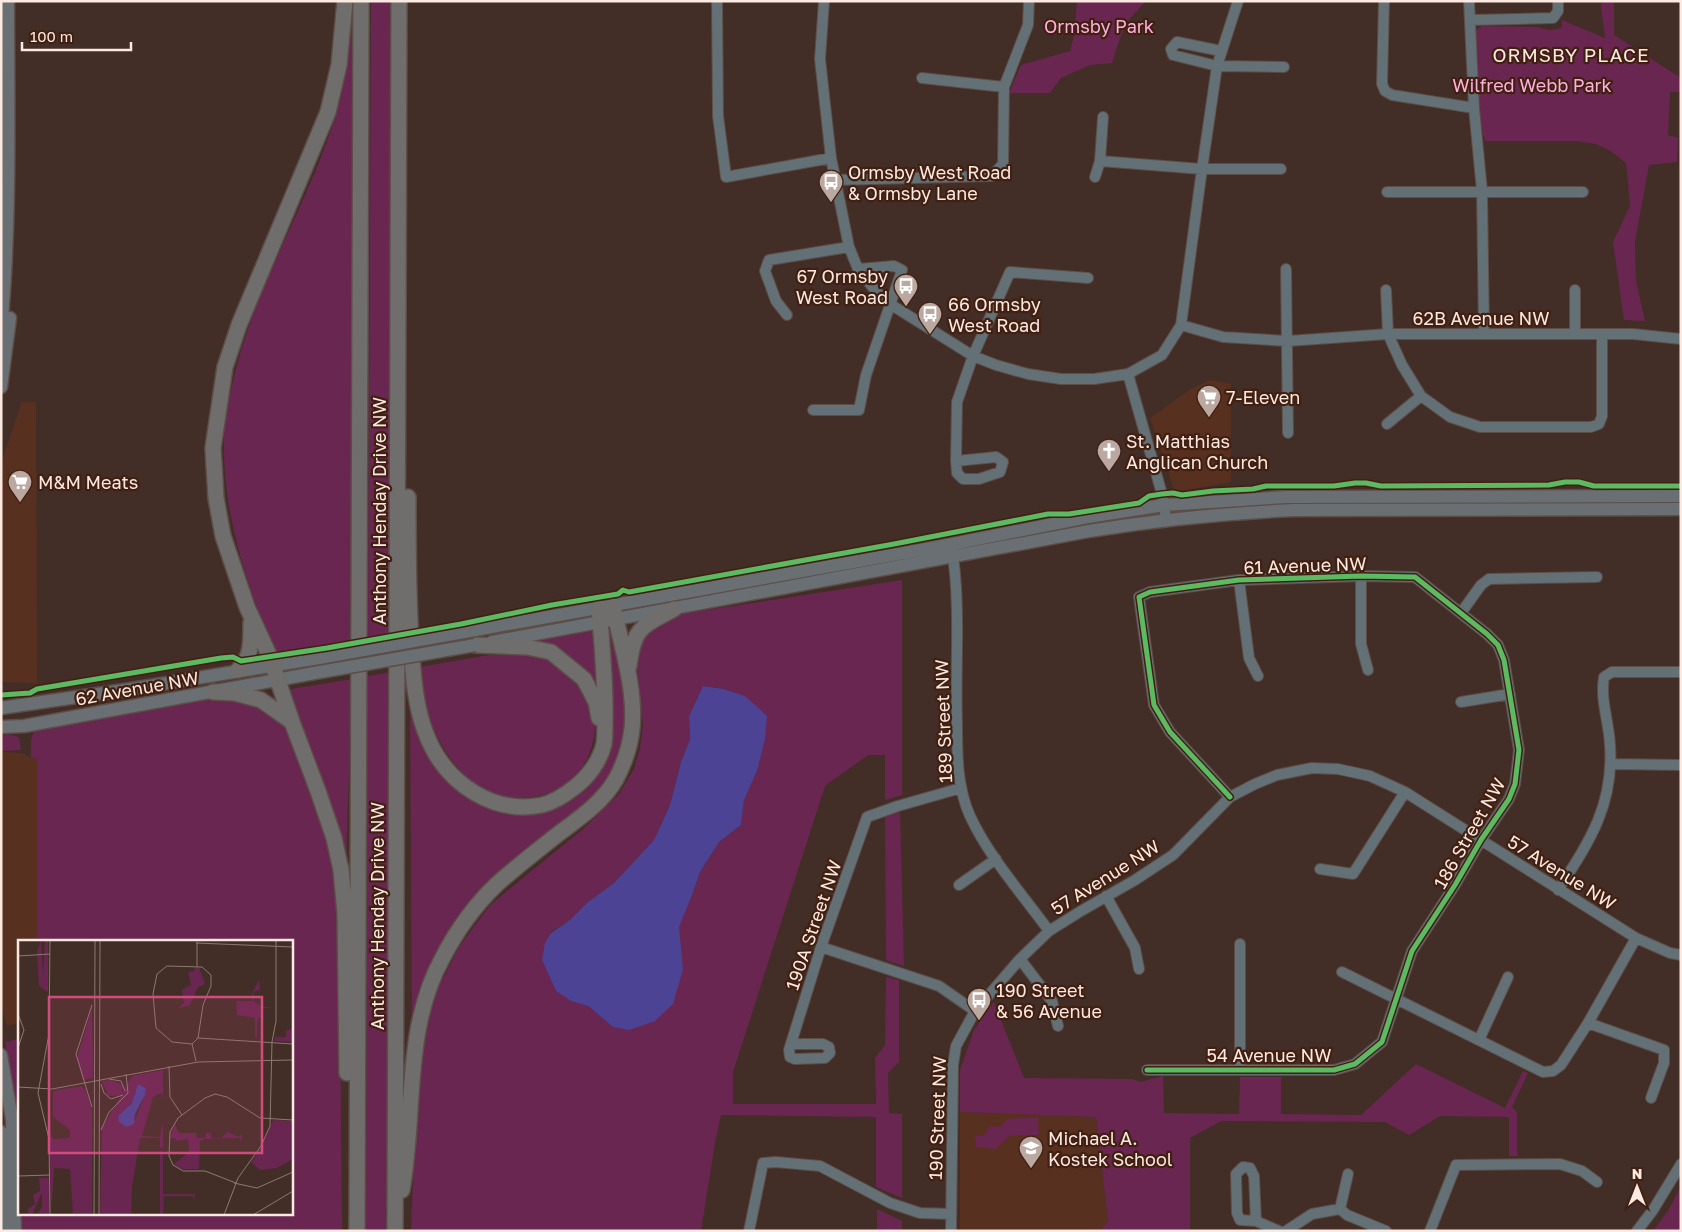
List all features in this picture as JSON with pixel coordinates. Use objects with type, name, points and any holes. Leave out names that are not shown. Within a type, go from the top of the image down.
[{"type":"highway","points":[[345,1],[339,65],[328,112],[239,324],[225,368],[213,448],[216,498],[223,536],[251,619],[276,673],[318,791],[334,838],[341,870],[345,914],[348,1111],[357,1176]]},
{"type":"highway","name":"Anthony Henday Drive NW","points":[[357,1231],[361,1]]},
{"type":"highway","name":"Anthony Henday Drive NW","points":[[395,1231],[399,1]]},
{"type":"highway","points":[[398,401],[408,466],[409,618],[413,672],[420,718],[429,741],[440,761],[455,778],[472,791],[494,803],[514,807],[542,805],[563,796],[582,782],[596,763],[604,744],[607,614]]},
{"type":"highway","points":[[628,675],[632,643],[640,629],[674,609]]},
{"type":"highway","points":[[395,1231],[406,1170],[413,1058],[417,1027],[442,958],[476,906],[528,858],[592,807],[615,780],[624,760],[632,729],[632,707],[628,675],[607,614]]},
{"type":"highway","points":[[238,670],[248,659],[251,647],[251,619]]},
{"type":"highway","points":[[475,638],[550,652],[570,667],[584,679],[596,702],[604,744]]},
{"type":"highway","points":[[213,692],[235,692],[262,700],[292,722]]},
{"type":"main road","points":[[1,329],[8,199],[8,1]]},
{"type":"main road","points":[[1,387],[8,337],[12,283],[12,232],[8,199]]},
{"type":"main road","points":[[607,614],[674,609],[952,551],[1088,517],[1164,505],[1286,496],[1681,496]]},
{"type":"main road","points":[[276,673],[320,672],[475,638],[952,551],[1166,519],[1295,510],[1681,509]]},
{"type":"main road","name":"62 Avenue NW","points":[[1,727],[24,726],[213,692],[320,658],[475,638]]},
{"type":"main road","name":"62 Avenue NW","points":[[1,708],[238,670],[276,673]]},
{"type":"main road","points":[[1,1055],[10,1096],[12,1119],[15,1231]]},
{"type":"main road","points":[[1,1132],[6,1231]]},
{"type":"street","points":[[717,1],[718,116],[726,176],[831,158]]},
{"type":"street","points":[[824,1],[820,59],[831,158],[849,247],[858,270],[890,304],[973,356],[1028,374],[1061,379],[1094,379],[1128,374],[1162,355],[1181,325],[1217,66],[1238,1]]},
{"type":"street","points":[[835,180],[992,176],[1003,164],[1004,87],[1028,25],[1029,1]]},
{"type":"street","points":[[1384,1],[1382,84],[1384,91],[1392,95],[1474,108]]},
{"type":"street","points":[[1469,1],[1474,108],[1482,191],[1484,334]]},
{"type":"street","points":[[1471,20],[1553,18],[1558,11],[1558,1]]},
{"type":"street","points":[[1221,51],[1177,42],[1171,49],[1173,55],[1217,66],[1284,66]]},
{"type":"street","points":[[922,78],[1004,87]]},
{"type":"street","points":[[1095,177],[1100,161],[1103,116]]},
{"type":"street","points":[[1100,161],[1202,169],[1280,169]]},
{"type":"street","points":[[1387,192],[1583,192]]},
{"type":"street","points":[[787,315],[776,301],[765,271],[768,260],[849,247]]},
{"type":"street","points":[[813,410],[859,410],[866,375],[902,270],[894,266],[858,270]]},
{"type":"street","points":[[1286,268],[1288,433]]},
{"type":"street","points":[[956,460],[957,402],[973,356],[1010,272],[1088,278]]},
{"type":"street","name":"62B Avenue NW","points":[[1386,290],[1388,334]]},
{"type":"street","name":"62B Avenue NW","points":[[1575,290],[1575,334]]},
{"type":"street","name":"62B Avenue NW","points":[[1181,325],[1223,337],[1288,341],[1388,334],[1633,334],[1681,339]]},
{"type":"street","points":[[1388,334],[1402,365],[1420,396],[1450,417],[1480,427],[1591,427],[1599,424],[1602,416],[1602,334]]},
{"type":"street","points":[[1128,374],[1162,494],[1166,519]]},
{"type":"street","points":[[1387,424],[1420,396]]},
{"type":"street","name":"189 Street NW","points":[[952,551],[957,592],[957,758],[960,788],[970,815],[982,839],[1049,931]]},
{"type":"street","name":"61 Avenue NW","points":[[1361,576],[1361,644],[1368,670]]},
{"type":"street","name":"61 Avenue NW","points":[[1230,797],[1170,732],[1154,704],[1139,597],[1150,592],[1238,580],[1361,576],[1415,577],[1461,613]]},
{"type":"street","points":[[1461,613],[1481,584],[1489,579],[1597,577]]},
{"type":"street","points":[[1238,580],[1249,658],[1258,676]]},
{"type":"street","name":"186 Street NW","points":[[1382,1042],[1412,952],[1455,886],[1515,784],[1519,750],[1504,660],[1498,645],[1461,613]]},
{"type":"street","points":[[1558,890],[1585,847],[1601,814],[1608,787],[1611,764],[1610,742],[1602,690],[1604,677],[1612,672],[1681,672]]},
{"type":"street","points":[[1461,702],[1510,694]]},
{"type":"street","points":[[1611,764],[1681,765]]},
{"type":"street","name":"57 Avenue NW","points":[[975,1011],[1020,959],[1049,931],[1135,880],[1173,854],[1230,797],[1277,775],[1312,768],[1338,769],[1370,776],[1405,792],[1636,938],[1670,953],[1681,955]]},
{"type":"street","name":"190A Street NW","points":[[792,1044],[821,947],[868,817],[960,788]]},
{"type":"street","points":[[1320,869],[1353,874],[1405,792]]},
{"type":"street","points":[[959,885],[996,859]]},
{"type":"street","points":[[1106,896],[1135,948],[1139,969]]},
{"type":"street","points":[[1342,972],[1543,1072],[1553,1071],[1562,1065],[1636,938]]},
{"type":"street","points":[[1240,944],[1240,1069]]},
{"type":"street","points":[[821,947],[939,986],[975,1011]]},
{"type":"street","points":[[1020,959],[1052,1001],[1058,1026]]},
{"type":"street","points":[[1479,1040],[1508,977]]},
{"type":"street","name":"190 Street NW","points":[[951,1231],[953,1065],[956,1046],[975,1011]]},
{"type":"street","points":[[1588,1023],[1664,1050],[1664,1063],[1651,1098]]},
{"type":"street","name":"54 Avenue NW","points":[[1147,1070],[1334,1070],[1355,1064],[1382,1042]]},
{"type":"street","points":[[748,1231],[763,1163],[776,1162],[820,1166],[890,1203],[920,1213],[951,1214]]},
{"type":"street","points":[[1430,1231],[1456,1165],[1560,1164],[1582,1171],[1597,1182]]},
{"type":"street","points":[[1637,1231],[1653,1210],[1681,1164]]},
{"type":"street","points":[[1256,1221],[1254,1176],[1250,1168],[1243,1167],[1236,1174],[1237,1213],[1240,1220],[1256,1221],[1279,1231]]},
{"type":"street","points":[[1340,1209],[1348,1174]]},
{"type":"street","points":[[1286,1231],[1312,1214],[1340,1209]]},
{"type":"street","points":[[1340,1209],[1347,1215],[1386,1231]]},
{"type":"shaded area","points":[[1210,380],[1231,384],[1231,482],[1175,492],[1150,418],[1191,389]]},
{"type":"shaded area","points":[[22,402],[36,402],[37,683],[1,682],[1,463]]},
{"type":"shaded area","points":[[703,686],[724,689],[745,696],[767,716],[765,739],[757,771],[744,800],[741,825],[719,842],[700,872],[679,927],[683,969],[673,1004],[655,1021],[629,1030],[613,1027],[588,1006],[571,1001],[556,991],[542,960],[545,943],[551,933],[570,920],[588,902],[614,883],[654,840],[670,805],[681,762],[690,739],[689,716]]},
{"type":"shaded area","points":[[1,752],[22,753],[37,759],[37,940],[18,940],[18,1023],[7,1026],[1,1007]]},
{"type":"shaded area","name":"Michael A. Kostek School","points":[[960,1112],[1096,1117],[1108,1221],[1100,1231],[960,1231]]},
{"type":"green space","points":[[352,1],[355,1],[353,641],[274,655],[246,574],[232,521],[224,466],[226,418],[237,365],[257,303],[310,184],[333,124],[344,79]]},
{"type":"green space","points":[[371,1],[391,1],[391,635],[368,639]]},
{"type":"green space","name":"Ormsby Park","points":[[1077,1],[1146,1],[1127,22],[1112,63],[1090,65],[1061,78],[1050,93],[1009,93],[1021,65],[1070,51],[1074,36]]},
{"type":"green space","name":"Wilfred Webb Park","points":[[1602,1],[1614,1],[1614,35],[1681,78],[1681,92],[1670,92],[1668,135],[1678,138],[1677,162],[1649,165],[1635,242],[1636,281],[1645,321],[1624,320],[1613,242],[1630,206],[1626,163],[1609,150],[1596,144],[1576,141],[1485,141],[1479,121],[1474,34],[1477,29],[1482,26],[1539,27],[1553,30],[1562,27],[1562,20],[1605,38]]},
{"type":"green space","points":[[902,580],[902,795],[885,800],[885,755],[868,755],[825,786],[733,1072],[733,1104],[876,1104],[875,1058],[885,1045],[886,977],[899,980],[899,1062],[888,1073],[889,1113],[902,1114],[902,1198],[876,1187],[876,1117],[721,1115],[701,1231],[411,1231],[417,1078],[424,1033],[438,988],[459,947],[490,905],[584,828],[619,794],[634,769],[640,748],[643,725],[636,660],[642,638],[667,618],[680,614]],"holes":[[[703,686],[724,689],[745,696],[757,771],[744,800],[741,825],[719,842],[700,872],[678,927],[683,969],[613,1027],[588,1006],[556,991],[542,960],[551,932],[570,920],[588,902],[614,883],[654,840],[670,805],[681,762],[690,739],[689,716]]]},
{"type":"green space","points":[[590,631],[595,633],[597,678],[593,679],[567,655],[533,642]]},
{"type":"green space","points":[[612,631],[614,633],[626,701],[627,728],[623,754],[611,779],[590,801],[471,908],[412,1038],[410,695],[417,720],[479,802],[507,813],[526,814],[547,811],[571,801],[587,789],[600,772],[609,752],[613,731],[606,636],[607,632]]},
{"type":"green space","points":[[521,654],[553,662],[574,674],[583,687],[595,722],[592,745],[584,763],[573,778],[558,789],[541,795],[523,798],[504,796],[486,790],[469,779],[454,763],[442,745],[428,714],[421,686],[420,667],[489,655]]},
{"type":"green space","points":[[391,672],[389,1231],[366,1231],[367,676]]},
{"type":"green space","points":[[352,679],[345,892],[290,698],[291,689]]},
{"type":"green space","points":[[218,696],[257,702],[277,717],[291,732],[327,836],[339,904],[342,1231],[20,1231],[20,1214],[292,1214],[292,940],[37,940],[37,759],[31,758],[31,740],[34,730]]},
{"type":"green space","points":[[7,734],[19,737],[21,750],[1,751],[1,735]]},
{"type":"green space","points":[[900,812],[904,966],[886,960],[885,816]]},
{"type":"green space","points":[[994,1002],[1024,1078],[1132,1079],[1141,1082],[1163,1076],[1164,1113],[1239,1114],[1240,1077],[1281,1077],[1281,1114],[1361,1115],[1416,1064],[1505,1108],[1523,1071],[1528,1073],[1512,1107],[1517,1113],[1517,1156],[1509,1156],[1509,1117],[1440,1116],[1409,1135],[1385,1122],[1221,1121],[1190,1138],[1190,1231],[1100,1231],[1108,1221],[1096,1117],[960,1112],[960,1070],[974,1030]]},
{"type":"green space","points":[[18,1039],[18,1155],[16,1105],[5,1042]]},
{"type":"green space","points":[[1038,1117],[1039,1135],[1009,1136],[996,1149],[976,1147],[975,1136],[983,1136],[990,1126],[999,1127],[1008,1119]]},
{"type":"green space","points":[[1681,1186],[1681,1231],[1653,1231],[1668,1211]]},
{"type":"green space","points":[[877,1209],[902,1221],[902,1231],[877,1231]]},
{"type":"cycle path","points":[[1,695],[30,693],[37,689],[221,658],[233,657],[241,661],[327,648],[618,594],[623,590],[629,592],[1048,514],[1069,514],[1139,503],[1149,496],[1162,494],[1173,493],[1182,495],[1253,489],[1266,486],[1334,486],[1355,483],[1381,486],[1549,485],[1579,482],[1594,486],[1681,486]]},
{"type":"cycle path","points":[[1147,1070],[1334,1070],[1355,1064],[1382,1042],[1412,951],[1455,885],[1481,840],[1509,799],[1515,784],[1519,750],[1504,660],[1498,645],[1487,634],[1415,577],[1361,576],[1239,580],[1150,592],[1139,597],[1154,705],[1170,732],[1230,797]]},
{"type":"place","name":"Ormsby West Road & Ormsby Lane","points":[[831,203]]},
{"type":"place","name":"67 Ormsby West Road","points":[[906,307]]},
{"type":"place","name":"66 Ormsby West Road","points":[[930,335]]},
{"type":"place","name":"7-Eleven","points":[[1209,418]]},
{"type":"place","name":"St. Matthias Anglican Church","points":[[1109,472]]},
{"type":"place","name":"M&M Meats","points":[[20,503]]},
{"type":"place","name":"190 Street & 56 Avenue","points":[[979,1021]]},
{"type":"place","name":"Michael A. Kostek School","points":[[1031,1169]]},
{"type":"district","name":"ORMSBY PLACE","points":[[1571,54]]}]
